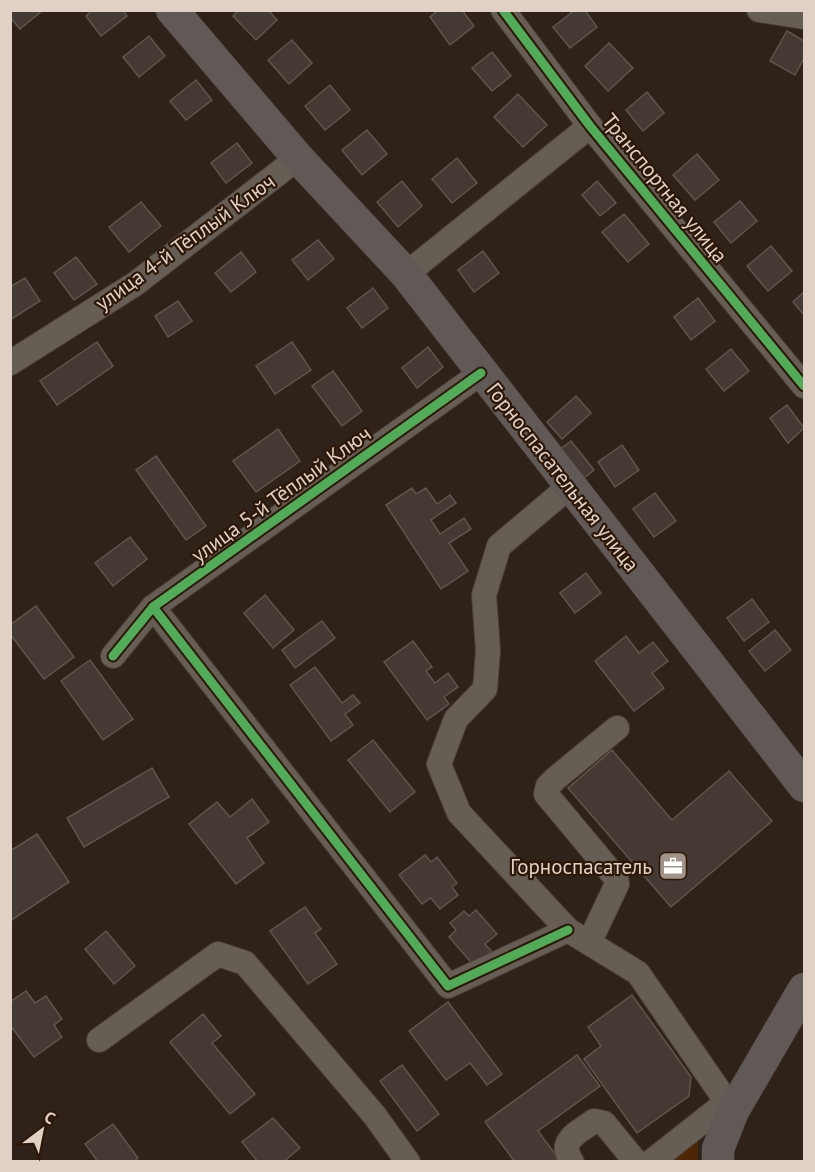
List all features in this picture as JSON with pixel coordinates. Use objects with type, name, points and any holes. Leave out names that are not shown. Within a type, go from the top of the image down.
[{"type":"main road","name":"Горноспасательная улица","points":[[172,10],[298,158],[406,274],[804,786]]},
{"type":"main road","points":[[718,1161],[718,1149],[730,1107],[804,989]]},
{"type":"street","name":"Транспортная улица","points":[[503,10],[590,126],[804,386]]},
{"type":"street","points":[[759,10],[804,17]]},
{"type":"street","points":[[406,274],[590,126]]},
{"type":"street","name":"улица 4-й Тёплый Ключ","points":[[10,363],[135,284],[298,158]]},
{"type":"street","name":"улица 5-й Тёплый Ключ","points":[[113,656],[153,607],[482,373]]},
{"type":"street","points":[[570,486],[499,546],[484,595],[488,651],[485,689],[456,720],[439,764],[459,813],[568,930],[638,973],[730,1107],[651,1161]]},
{"type":"street","points":[[153,607],[448,986],[568,930]]},
{"type":"street","points":[[589,943],[617,884],[616,878],[546,794],[548,786],[555,779],[617,728]]},
{"type":"street","points":[[99,1040],[218,954],[245,963],[375,1116],[408,1161]]},
{"type":"street","points":[[572,1161],[566,1152],[566,1145],[594,1121],[604,1123],[636,1161]]},
{"type":"shaded area","points":[[698,1136],[698,1161],[666,1161]]},
{"type":"building","points":[[10,10],[43,10],[20,29],[10,17]]},
{"type":"building","points":[[93,10],[123,10],[127,16],[101,36],[86,16]]},
{"type":"building","points":[[239,10],[268,10],[277,20],[256,40],[233,16]]},
{"type":"building","points":[[439,10],[462,10],[474,26],[450,45],[430,17]]},
{"type":"building","points":[[575,10],[585,10],[597,27],[570,48],[553,27]]},
{"type":"building","points":[[787,31],[804,41],[804,58],[795,75],[770,61]]},
{"type":"building","points":[[149,36],[165,56],[139,77],[123,57]]},
{"type":"building","points":[[292,40],[312,63],[289,84],[268,60]]},
{"type":"building","points":[[609,43],[633,68],[608,91],[585,66]]},
{"type":"building","points":[[492,52],[511,76],[492,91],[472,68]]},
{"type":"building","points":[[196,80],[212,100],[186,120],[170,101]]},
{"type":"building","points":[[330,85],[350,110],[325,130],[305,106]]},
{"type":"building","points":[[647,92],[664,113],[643,131],[626,110]]},
{"type":"building","points":[[518,94],[547,125],[523,147],[494,117]]},
{"type":"building","points":[[367,130],[387,154],[362,175],[342,150]]},
{"type":"building","points":[[237,143],[252,163],[226,183],[211,163]]},
{"type":"building","points":[[697,154],[719,180],[695,200],[673,175]]},
{"type":"building","points":[[457,158],[477,183],[452,203],[432,179]]},
{"type":"building","points":[[402,181],[422,206],[398,227],[377,202]]},
{"type":"building","points":[[597,181],[616,203],[600,216],[582,195]]},
{"type":"building","points":[[740,201],[757,221],[731,243],[714,222]]},
{"type":"building","points":[[141,202],[161,226],[129,252],[109,227]]},
{"type":"building","points":[[624,214],[649,244],[628,262],[602,232]]},
{"type":"building","points":[[318,240],[334,259],[308,280],[292,260]]},
{"type":"building","points":[[771,246],[792,271],[768,291],[747,266]]},
{"type":"building","points":[[483,251],[499,273],[474,292],[458,270]]},
{"type":"building","points":[[241,252],[256,272],[231,292],[215,273]]},
{"type":"building","points":[[76,257],[97,284],[74,300],[54,273]]},
{"type":"building","points":[[25,278],[40,301],[10,320],[10,287]]},
{"type":"building","points":[[373,288],[388,308],[362,328],[347,308]]},
{"type":"building","points":[[804,292],[804,315],[793,302]]},
{"type":"building","points":[[698,298],[715,321],[691,340],[674,317]]},
{"type":"building","points":[[178,301],[192,321],[168,337],[155,316]]},
{"type":"building","points":[[97,342],[113,366],[57,405],[40,381]]},
{"type":"building","points":[[292,342],[311,370],[275,394],[256,366]]},
{"type":"building","points":[[428,347],[443,367],[417,388],[402,368]]},
{"type":"building","points":[[731,349],[749,371],[724,391],[706,369]]},
{"type":"building","points":[[333,371],[362,411],[342,426],[312,386]]},
{"type":"building","points":[[576,396],[591,413],[562,439],[547,422]]},
{"type":"building","points":[[787,405],[804,428],[788,443],[770,418]]},
{"type":"building","points":[[278,429],[300,461],[256,492],[233,461]]},
{"type":"building","points":[[571,441],[594,470],[582,480],[559,450]]},
{"type":"building","points":[[622,445],[639,470],[615,487],[598,462]]},
{"type":"building","points":[[156,456],[206,526],[186,540],[136,470]]},
{"type":"building","points":[[412,488],[416,494],[426,488],[437,504],[450,495],[456,503],[431,520],[440,534],[464,518],[471,529],[449,543],[468,571],[441,589],[386,505]]},
{"type":"building","points":[[655,493],[676,521],[654,537],[633,509]]},
{"type":"building","points":[[130,537],[147,559],[113,586],[95,563]]},
{"type":"building","points":[[586,573],[601,593],[575,613],[560,593]]},
{"type":"building","points":[[265,595],[294,630],[273,648],[244,613]]},
{"type":"building","points":[[752,599],[769,622],[744,641],[727,618]]},
{"type":"building","points":[[36,606],[74,657],[44,679],[10,634],[10,625]]},
{"type":"building","points":[[322,621],[335,638],[295,668],[282,650]]},
{"type":"building","points":[[775,630],[791,650],[765,671],[749,651]]},
{"type":"building","points":[[626,636],[639,653],[653,642],[668,661],[652,673],[664,688],[634,711],[595,661]]},
{"type":"building","points":[[413,641],[432,667],[426,671],[435,683],[448,673],[458,687],[444,697],[449,704],[427,720],[384,662]]},
{"type":"building","points":[[90,660],[133,719],[103,740],[61,681]]},
{"type":"building","points":[[315,667],[342,703],[353,695],[360,703],[345,714],[353,725],[331,741],[290,685]]},
{"type":"building","points":[[373,740],[415,792],[390,812],[348,760]]},
{"type":"building","points":[[612,750],[672,820],[729,771],[772,821],[671,907],[568,788]]},
{"type":"building","points":[[152,768],[169,797],[84,847],[67,818]]},
{"type":"building","points":[[252,799],[269,822],[247,838],[264,863],[236,884],[189,824],[217,802],[230,817]]},
{"type":"building","points":[[37,834],[69,882],[10,921],[10,851]]},
{"type":"building","points":[[425,855],[431,862],[437,857],[457,883],[452,887],[458,895],[440,909],[431,898],[422,904],[399,875]]},
{"type":"building","points":[[305,907],[321,929],[315,933],[337,964],[308,984],[270,931]]},
{"type":"building","points":[[476,910],[497,934],[485,944],[493,953],[476,968],[449,937],[456,930],[450,923],[464,911],[469,916]]},
{"type":"building","points":[[106,931],[135,966],[114,984],[85,949]]},
{"type":"building","points":[[26,991],[35,1003],[46,996],[62,1019],[54,1025],[62,1037],[34,1057],[10,1025],[10,1002]]},
{"type":"building","points":[[632,995],[691,1077],[689,1096],[637,1133],[584,1059],[601,1046],[588,1027]]},
{"type":"building","points":[[448,1002],[502,1074],[487,1085],[470,1063],[446,1080],[409,1031]]},
{"type":"building","points":[[203,1014],[221,1036],[212,1043],[255,1094],[230,1114],[170,1042]]},
{"type":"building","points":[[577,1055],[600,1086],[538,1131],[561,1162],[515,1162],[485,1122]]},
{"type":"building","points":[[402,1065],[439,1114],[417,1131],[380,1081]]},
{"type":"building","points":[[273,1118],[300,1148],[283,1162],[258,1162],[242,1142]]},
{"type":"building","points":[[113,1124],[138,1158],[133,1162],[98,1162],[85,1144]]},
{"type":"cycle path","points":[[503,10],[590,126],[804,386]]},
{"type":"cycle path","points":[[113,656],[153,607],[481,373]]},
{"type":"cycle path","points":[[153,607],[448,986],[568,930]]},
{"type":"place","name":"Горноспасатель","points":[[673,866]]}]
